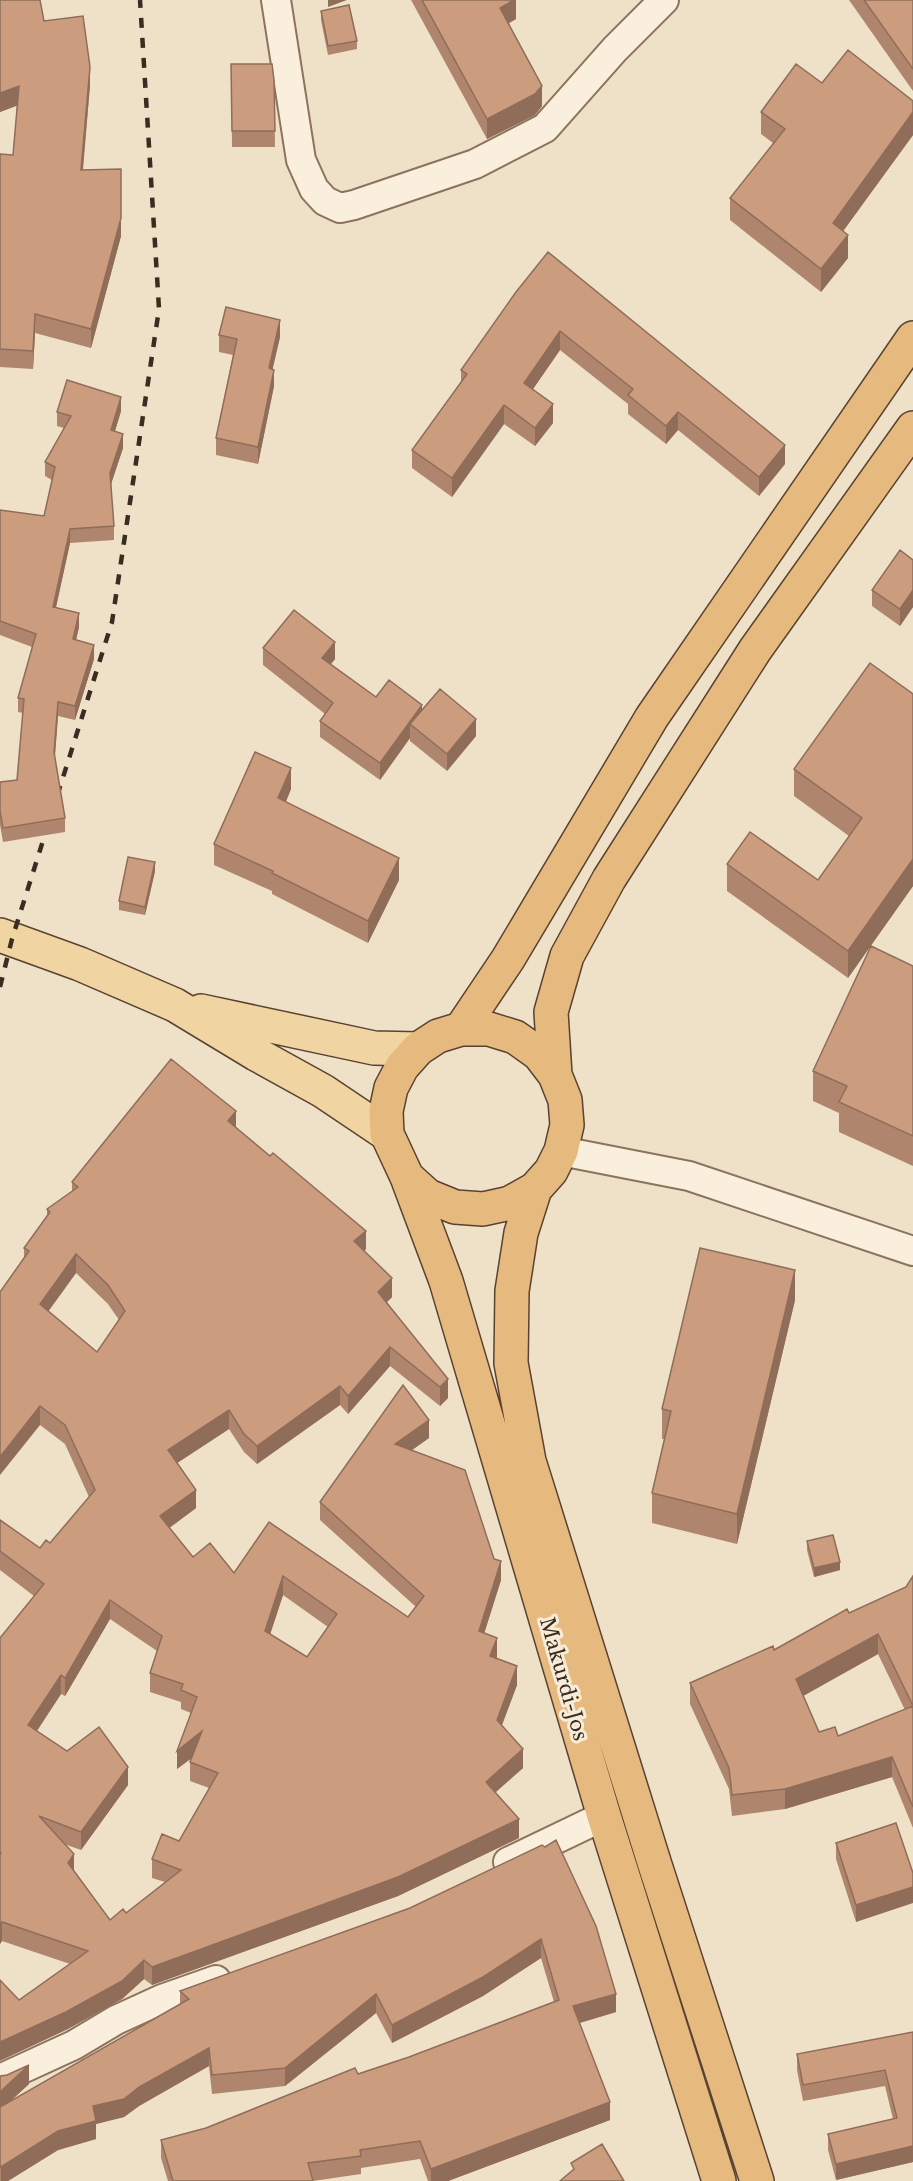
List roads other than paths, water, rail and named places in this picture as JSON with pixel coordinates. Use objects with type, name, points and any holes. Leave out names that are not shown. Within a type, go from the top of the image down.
[{"type":"highway","points":[[461,1029],[508,959],[652,717],[913,338]]},
{"type":"highway","points":[[555,1075],[551,1012],[567,957],[609,879],[755,650],[913,428]]},
{"type":"highway","points":[[461,1029],[489,1029],[515,1038],[538,1054],[555,1075],[565,1100],[567,1125],[561,1151],[551,1172],[535,1189],[510,1203],[483,1209],[455,1207],[428,1196],[407,1177],[387,1134],[386,1111],[391,1088],[402,1067],[418,1049],[438,1036],[461,1029]]},
{"type":"highway","name":"Makurdi-Jos","points":[[407,1177],[446,1281],[604,1816],[719,2181]]},
{"type":"highway","name":"Makurdi-Jos","points":[[535,1189],[520,1233],[512,1291],[511,1363],[529,1461],[655,1865],[757,2181]]},
{"type":"main road","points":[[0,935],[80,964],[175,1005],[323,1091],[387,1134]]},
{"type":"main road","points":[[175,1005],[374,1048],[418,1049]]},
{"type":"street","points":[[276,0],[301,160],[314,189],[325,201],[340,208],[475,164],[545,128],[615,49],[664,0]]},
{"type":"street","points":[[561,1151],[689,1176],[913,1251]]},
{"type":"street","points":[[488,1871],[604,1816]]},
{"type":"street","points":[[0,2079],[74,2045],[116,2020],[162,1999],[242,1971]]},
{"type":"railway","points":[[0,987],[12,939],[112,622],[159,309],[140,0]]}]
